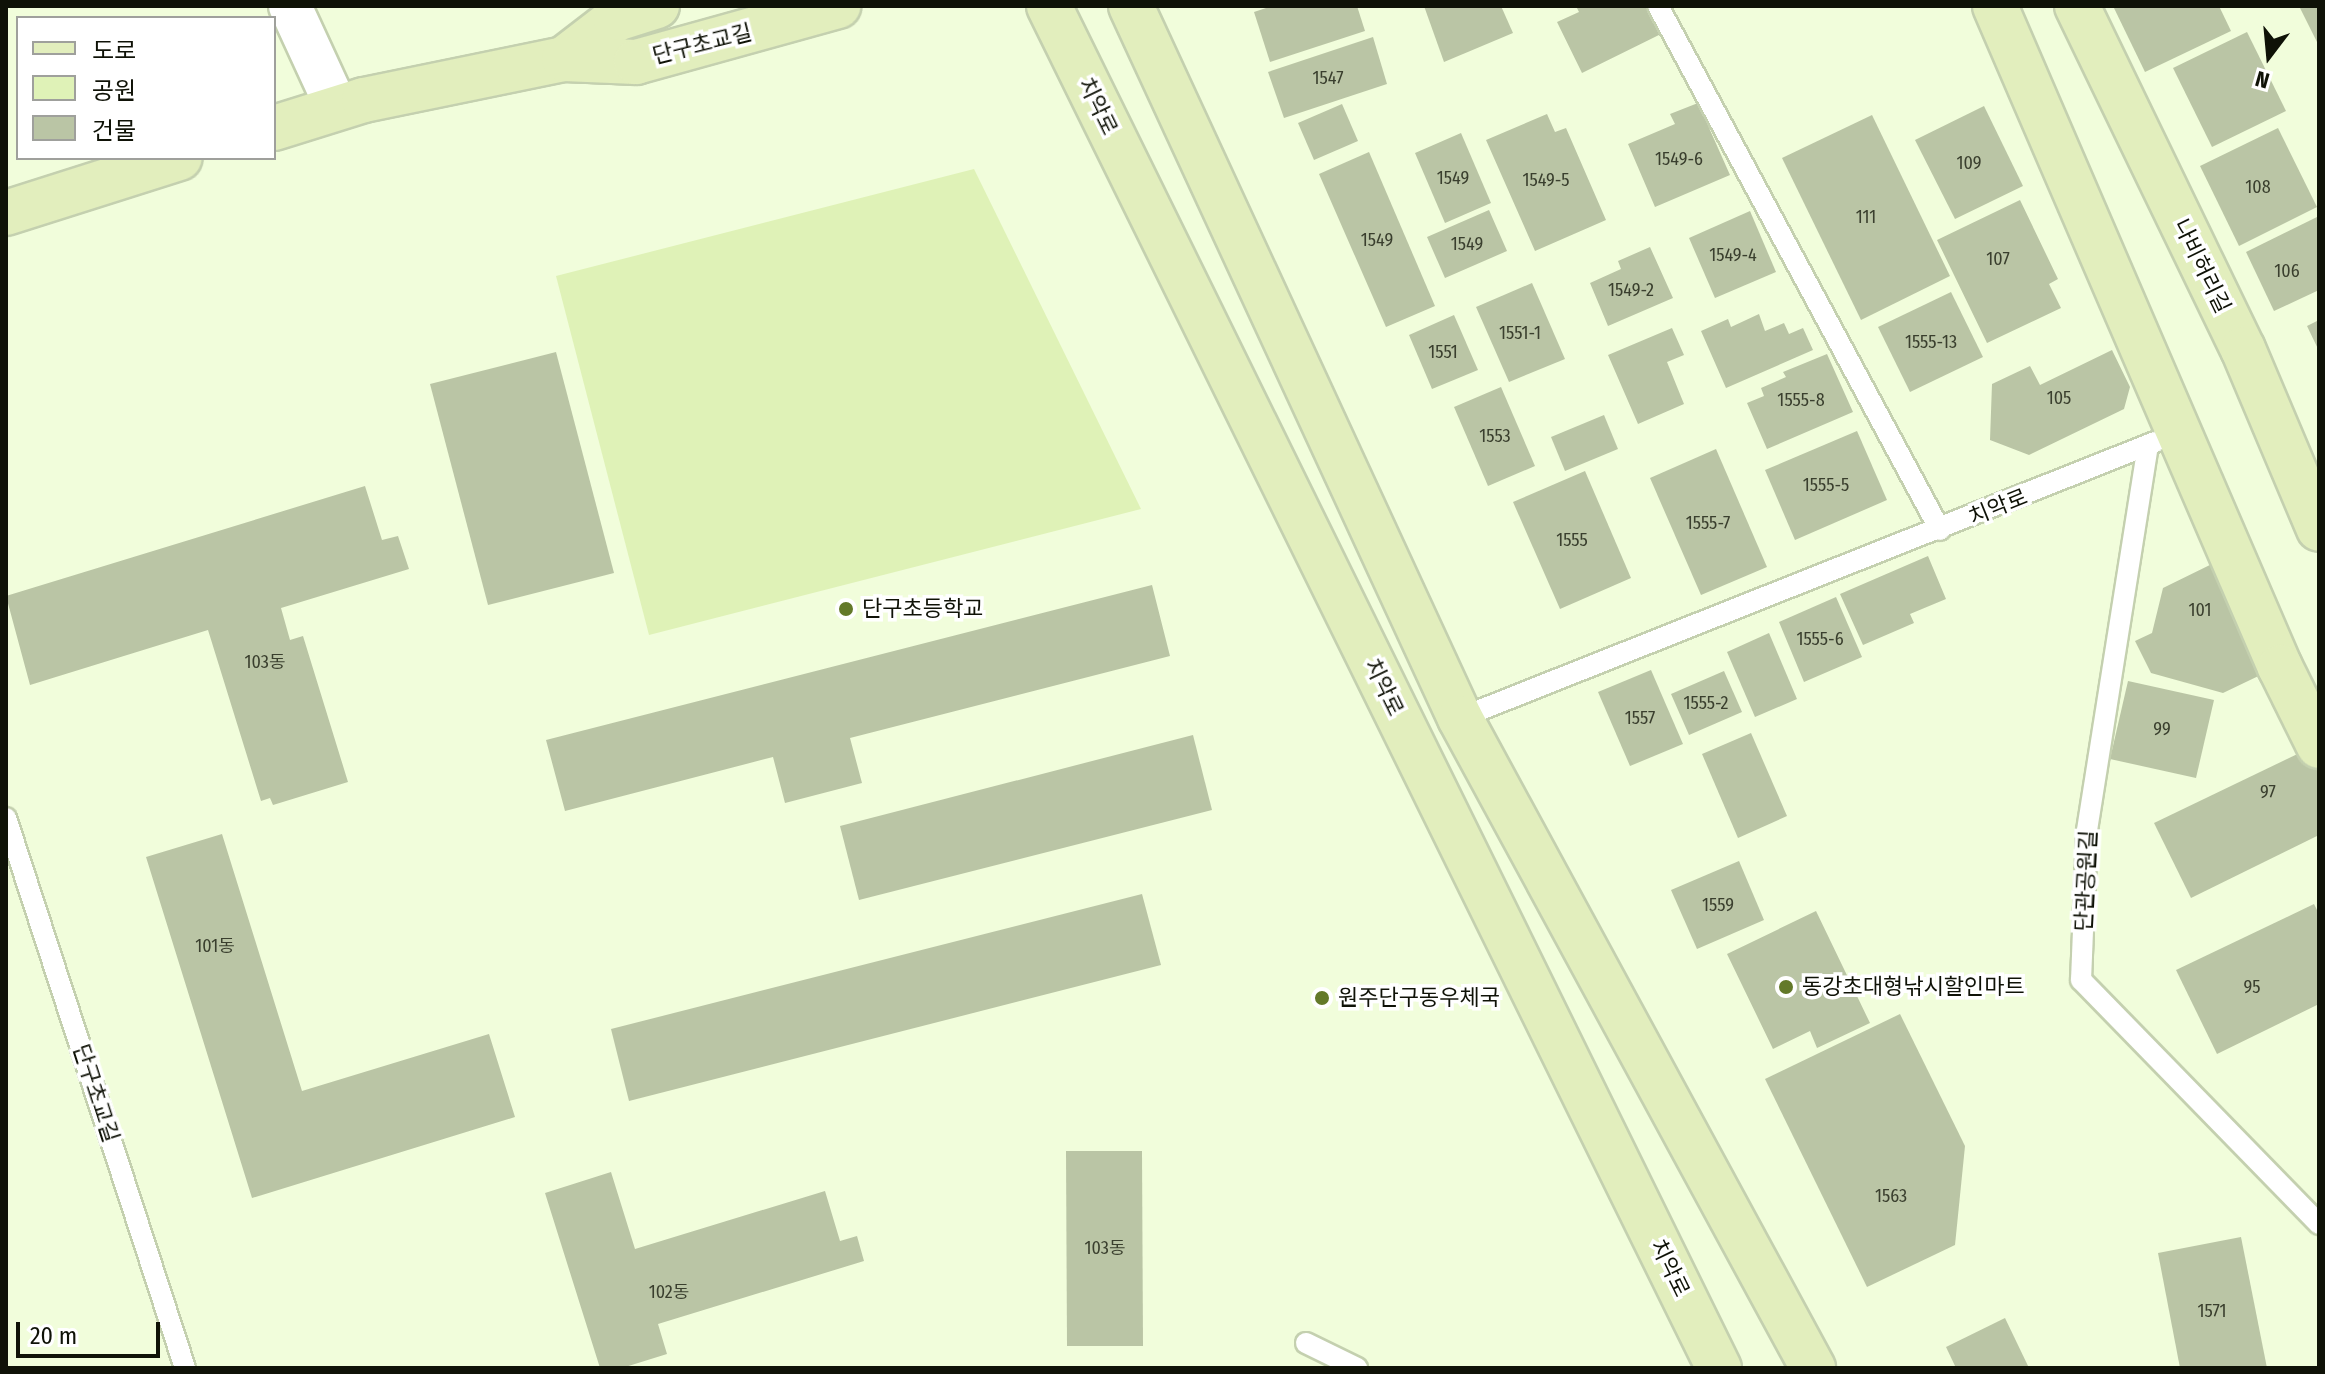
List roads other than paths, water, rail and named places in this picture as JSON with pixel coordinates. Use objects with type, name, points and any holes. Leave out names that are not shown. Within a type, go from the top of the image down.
[{"type":"main road","name":"단구초교길","points":[[564,59],[616,19],[657,6]]},
{"type":"main road","name":"단구초교길","points":[[276,127],[337,108],[564,59],[636,62],[838,6]]},
{"type":"main road","name":"치악로","points":[[1049,6],[1719,1368]]},
{"type":"main road","points":[[1131,6],[1460,718],[1813,1368]]},
{"type":"main road","points":[[1995,6],[2163,438],[2319,746]]},
{"type":"main road","name":"나비허리길","points":[[2077,6],[2243,349],[2319,529]]},
{"type":"main road","points":[[6,213],[173,160]]},
{"type":"street","points":[[290,6],[337,108]]},
{"type":"lane","points":[[1658,6],[1940,530]]},
{"type":"lane","name":"치악로","points":[[1460,718],[1940,530],[2163,438]]},
{"type":"lane","name":"단관공원길","points":[[2163,438],[2087,831],[2081,980],[2319,1224]]},
{"type":"lane","name":"단구초교길","points":[[6,818],[185,1368]]},
{"type":"lane","points":[[1306,1343],[1357,1368]]},
{"type":"place","name":"단구초등학교","points":[[846,609]]},
{"type":"place","name":"동강초대형낚시할인마트","points":[[1786,987]]},
{"type":"place","name":"원주단구동우체국","points":[[1322,998]]}]
